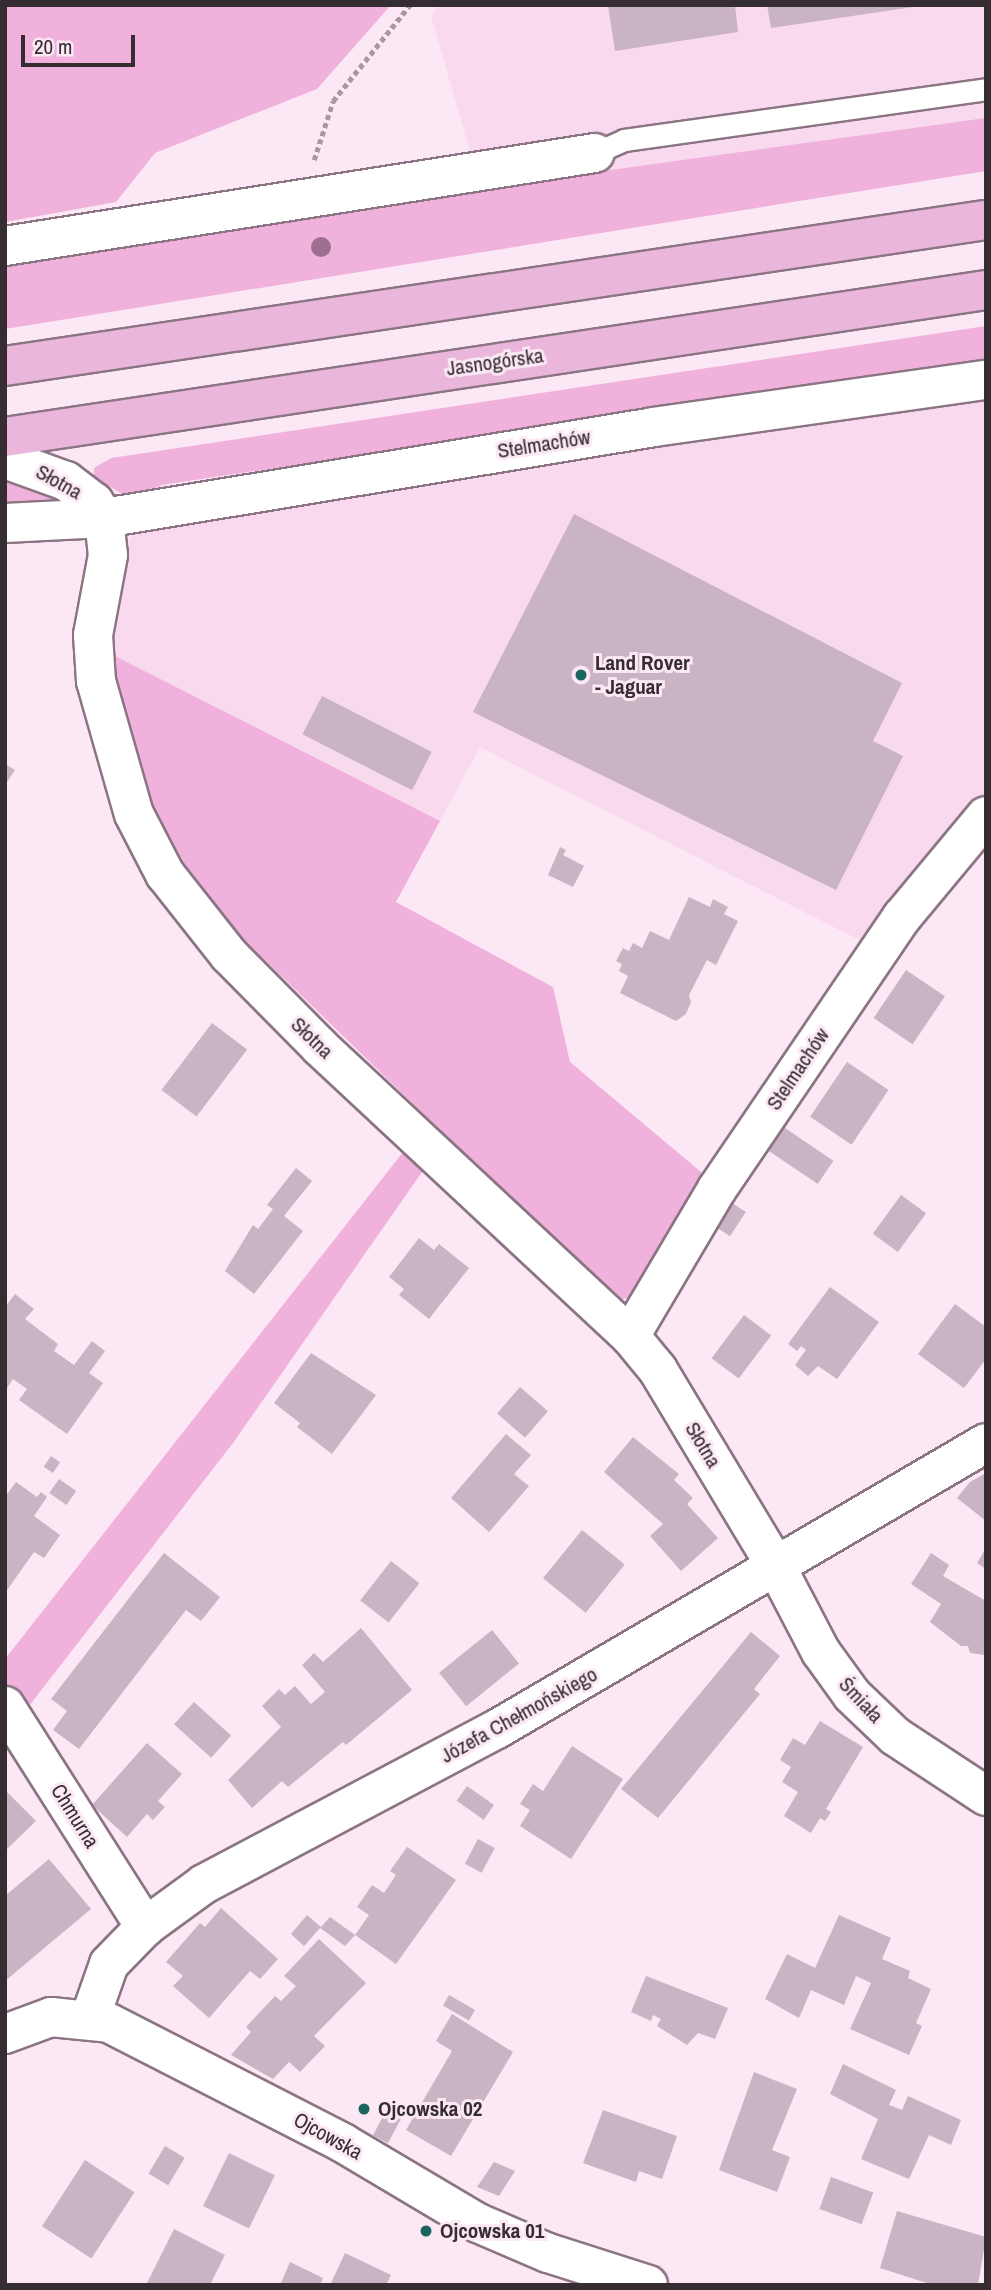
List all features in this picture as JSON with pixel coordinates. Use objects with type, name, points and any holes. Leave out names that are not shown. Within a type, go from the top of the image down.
[{"type":"main road","points":[[5,366],[986,220]]},
{"type":"main road","name":"Jasnogórska","points":[[5,437],[986,290]]},
{"type":"street","points":[[5,246],[595,153]]},
{"type":"street","name":"Stelmachów","points":[[5,523],[104,518],[654,427],[986,380]]},
{"type":"street","name":"Słotna","points":[[5,458],[66,481],[94,502],[104,518],[108,555],[93,635],[96,681],[134,814],[166,874],[229,955],[320,1046],[630,1336],[658,1370],[777,1568]]},
{"type":"street","name":"Stelmachów","points":[[630,1336],[716,1189],[879,951],[986,816]]},
{"type":"street","name":"Józefa Chełmońskiego","points":[[90,2018],[109,1964],[145,1927],[204,1884],[497,1729],[777,1568],[986,1443]]},
{"type":"street","name":"Śmiała","points":[[777,1568],[821,1652],[852,1695],[895,1736],[986,1796]]},
{"type":"street","name":"Chmurna","points":[[5,1706],[145,1927]]},
{"type":"street","name":"Ojcowska","points":[[5,2034],[51,2017],[90,2018],[140,2036],[343,2143],[478,2223],[548,2253],[648,2285]]},
{"type":"lane","points":[[595,153],[624,140],[986,89]]},
{"type":"path","points":[[301,200],[333,101],[410,5]]},
{"type":"shaded area","points":[[5,5],[391,5],[317,89],[155,153],[116,202],[5,222]]},
{"type":"shaded area","points":[[439,5],[986,5],[986,145],[488,215],[431,16]]},
{"type":"shaded area","points":[[986,118],[986,171],[5,329],[5,261],[424,196]]},
{"type":"shaded area","points":[[986,326],[986,361],[162,485],[143,494],[124,495],[94,477],[94,468],[111,458]]},
{"type":"shaded area","points":[[986,397],[986,799],[871,946],[480,747],[440,821],[109,653],[118,577],[133,528],[304,494]]},
{"type":"shaded area","points":[[5,482],[36,482],[50,488],[58,503],[5,511]]},
{"type":"shaded area","points":[[109,653],[440,821],[396,902],[553,987],[570,1062],[707,1177],[641,1294],[616,1301],[237,933],[177,863],[140,783]]},
{"type":"shaded area","points":[[407,1147],[429,1162],[233,1443],[22,1715],[5,1692],[5,1659]]},
{"type":"building","points":[[608,5],[735,5],[738,32],[615,51]]},
{"type":"building","points":[[767,5],[913,5],[913,7],[771,28]]},
{"type":"building","points":[[574,514],[902,683],[873,741],[903,756],[836,890],[473,712]]},
{"type":"building","points":[[322,696],[432,752],[412,790],[302,734]]},
{"type":"building","points":[[5,764],[15,770],[5,785]]},
{"type":"building","points":[[560,847],[566,850],[563,855],[584,866],[573,887],[548,875]]},
{"type":"building","points":[[689,897],[710,907],[713,899],[728,907],[724,914],[738,921],[716,965],[707,960],[689,995],[691,1002],[686,1014],[676,1021],[620,993],[628,976],[619,971],[622,964],[616,961],[623,948],[629,951],[633,943],[642,948],[650,931],[669,940]]},
{"type":"building","points":[[906,970],[945,996],[913,1044],[874,1018]]},
{"type":"building","points":[[212,1023],[247,1049],[197,1117],[161,1090]]},
{"type":"building","points":[[847,1062],[888,1090],[852,1145],[810,1117]]},
{"type":"building","points":[[782,1126],[833,1161],[818,1184],[766,1149]]},
{"type":"building","points":[[296,1168],[312,1181],[284,1216],[303,1231],[254,1294],[225,1271],[253,1225],[258,1229],[273,1209],[267,1205]]},
{"type":"building","points":[[901,1195],[926,1213],[898,1252],[873,1234]]},
{"type":"building","points":[[729,1201],[746,1212],[730,1236],[713,1225]]},
{"type":"building","points":[[419,1238],[434,1250],[439,1244],[469,1268],[429,1319],[399,1295],[404,1289],[389,1277]]},
{"type":"building","points":[[830,1287],[879,1322],[837,1379],[818,1366],[808,1376],[795,1365],[806,1350],[801,1346],[797,1351],[788,1344]]},
{"type":"building","points":[[15,1294],[34,1309],[25,1319],[58,1344],[54,1351],[74,1365],[92,1341],[105,1351],[89,1373],[103,1383],[67,1434],[19,1400],[27,1389],[13,1379],[5,1391],[5,1307]]},
{"type":"building","points":[[955,1304],[986,1327],[986,1359],[964,1388],[918,1354]]},
{"type":"building","points":[[744,1315],[771,1335],[739,1379],[712,1358]]},
{"type":"building","points":[[311,1353],[376,1395],[332,1454],[297,1427],[300,1423],[274,1403]]},
{"type":"building","points":[[520,1387],[548,1411],[525,1438],[497,1413]]},
{"type":"building","points":[[506,1434],[531,1455],[514,1474],[529,1486],[489,1532],[451,1498]]},
{"type":"building","points":[[633,1437],[679,1474],[674,1480],[693,1498],[687,1504],[718,1538],[681,1571],[650,1536],[663,1524],[604,1472]]},
{"type":"building","points":[[51,1456],[60,1462],[53,1473],[44,1467]]},
{"type":"building","points":[[986,1473],[986,1521],[957,1498],[970,1482]]},
{"type":"building","points":[[59,1479],[76,1491],[66,1505],[49,1493]]},
{"type":"building","points":[[16,1482],[37,1497],[41,1492],[47,1497],[34,1516],[60,1535],[44,1558],[34,1552],[5,1593],[5,1497]]},
{"type":"building","points":[[582,1530],[625,1565],[586,1613],[543,1578]]},
{"type":"building","points":[[986,1548],[986,1569],[977,1563]]},
{"type":"building","points":[[164,1553],[220,1597],[201,1621],[186,1610],[79,1749],[53,1730],[67,1711],[51,1699]]},
{"type":"building","points":[[931,1553],[949,1565],[943,1576],[986,1601],[985,1655],[970,1653],[968,1646],[961,1646],[930,1622],[941,1604],[911,1584]]},
{"type":"building","points":[[391,1561],[419,1583],[389,1623],[360,1600]]},
{"type":"building","points":[[361,1628],[412,1690],[346,1745],[343,1742],[288,1787],[282,1781],[252,1808],[228,1780],[281,1727],[262,1706],[279,1689],[285,1695],[295,1686],[311,1704],[325,1692],[302,1665],[314,1653],[323,1662]]},
{"type":"building","points":[[492,1630],[519,1663],[466,1706],[439,1673]]},
{"type":"building","points":[[751,1632],[780,1656],[754,1689],[760,1694],[658,1818],[621,1789]]},
{"type":"building","points":[[194,1702],[231,1735],[211,1758],[174,1724]]},
{"type":"building","points":[[820,1721],[863,1747],[826,1809],[831,1812],[825,1821],[820,1818],[811,1833],[784,1816],[798,1792],[782,1782],[791,1767],[780,1760],[793,1738],[805,1745]]},
{"type":"building","points":[[147,1743],[182,1774],[158,1801],[165,1807],[153,1820],[147,1814],[127,1837],[92,1805]]},
{"type":"building","points":[[572,1746],[623,1779],[571,1859],[520,1826],[530,1810],[520,1804],[533,1784],[543,1791]]},
{"type":"building","points":[[467,1786],[494,1805],[484,1820],[457,1801]]},
{"type":"building","points":[[5,1790],[36,1821],[5,1851]]},
{"type":"building","points":[[478,1839],[495,1848],[482,1873],[465,1864]]},
{"type":"building","points":[[407,1847],[456,1880],[396,1964],[355,1935],[369,1915],[357,1907],[372,1885],[384,1893],[396,1875],[390,1871]]},
{"type":"building","points":[[49,1859],[91,1909],[5,1981],[5,1896]]},
{"type":"building","points":[[221,1908],[278,1959],[260,1979],[250,1971],[209,2018],[173,1986],[183,1976],[166,1962],[200,1923],[205,1927]]},
{"type":"building","points":[[307,1915],[321,1927],[330,1917],[355,1935],[345,1946],[320,1928],[304,1946],[291,1934]]},
{"type":"building","points":[[839,1915],[891,1938],[882,1959],[910,1971],[908,1978],[931,1989],[916,2023],[922,2026],[909,2055],[850,2029],[871,1983],[856,1976],[844,2005],[811,1990],[799,2018],[765,1999],[787,1954],[815,1968]]},
{"type":"building","points":[[319,1939],[366,1983],[314,2036],[325,2046],[300,2072],[289,2062],[273,2079],[231,2055],[251,2032],[246,2027],[275,1996],[281,2001],[296,1986],[284,1976]]},
{"type":"building","points":[[646,1976],[728,2008],[715,2039],[698,2033],[687,2045],[657,2026],[661,2019],[653,2015],[651,2021],[631,2012]]},
{"type":"building","points":[[449,1995],[475,2010],[469,2020],[443,2005]]},
{"type":"building","points":[[452,2014],[513,2052],[451,2156],[406,2130],[452,2051],[436,2041]]},
{"type":"building","points":[[843,2064],[896,2090],[889,2105],[902,2110],[908,2096],[961,2120],[951,2145],[929,2135],[909,2179],[861,2159],[878,2119],[830,2094]]},
{"type":"building","points":[[754,2072],[797,2089],[772,2150],[790,2157],[777,2192],[719,2170]]},
{"type":"building","points":[[388,2107],[403,2115],[388,2143],[373,2135]]},
{"type":"building","points":[[603,2110],[677,2136],[662,2179],[639,2171],[636,2182],[583,2163]]},
{"type":"building","points":[[165,2146],[185,2158],[168,2185],[149,2173]]},
{"type":"building","points":[[229,2153],[275,2175],[249,2228],[203,2206]]},
{"type":"building","points":[[85,2160],[134,2192],[91,2258],[42,2226]]},
{"type":"building","points":[[494,2162],[515,2171],[499,2196],[477,2187]]},
{"type":"building","points":[[831,2177],[873,2192],[862,2224],[819,2209]]},
{"type":"building","points":[[897,2211],[986,2237],[978,2285],[933,2285],[880,2268]]},
{"type":"building","points":[[174,2229],[225,2255],[210,2285],[146,2285]]},
{"type":"building","points":[[345,2253],[391,2275],[386,2285],[330,2285]]},
{"type":"building","points":[[290,2262],[323,2278],[320,2285],[280,2285]]},
{"type":"place","name":"Land Rover - Jaguar","points":[[581,675]]},
{"type":"place","name":"Ojcowska 02","points":[[364,2109]]},
{"type":"place","name":"Ojcowska 01","points":[[426,2231]]}]
